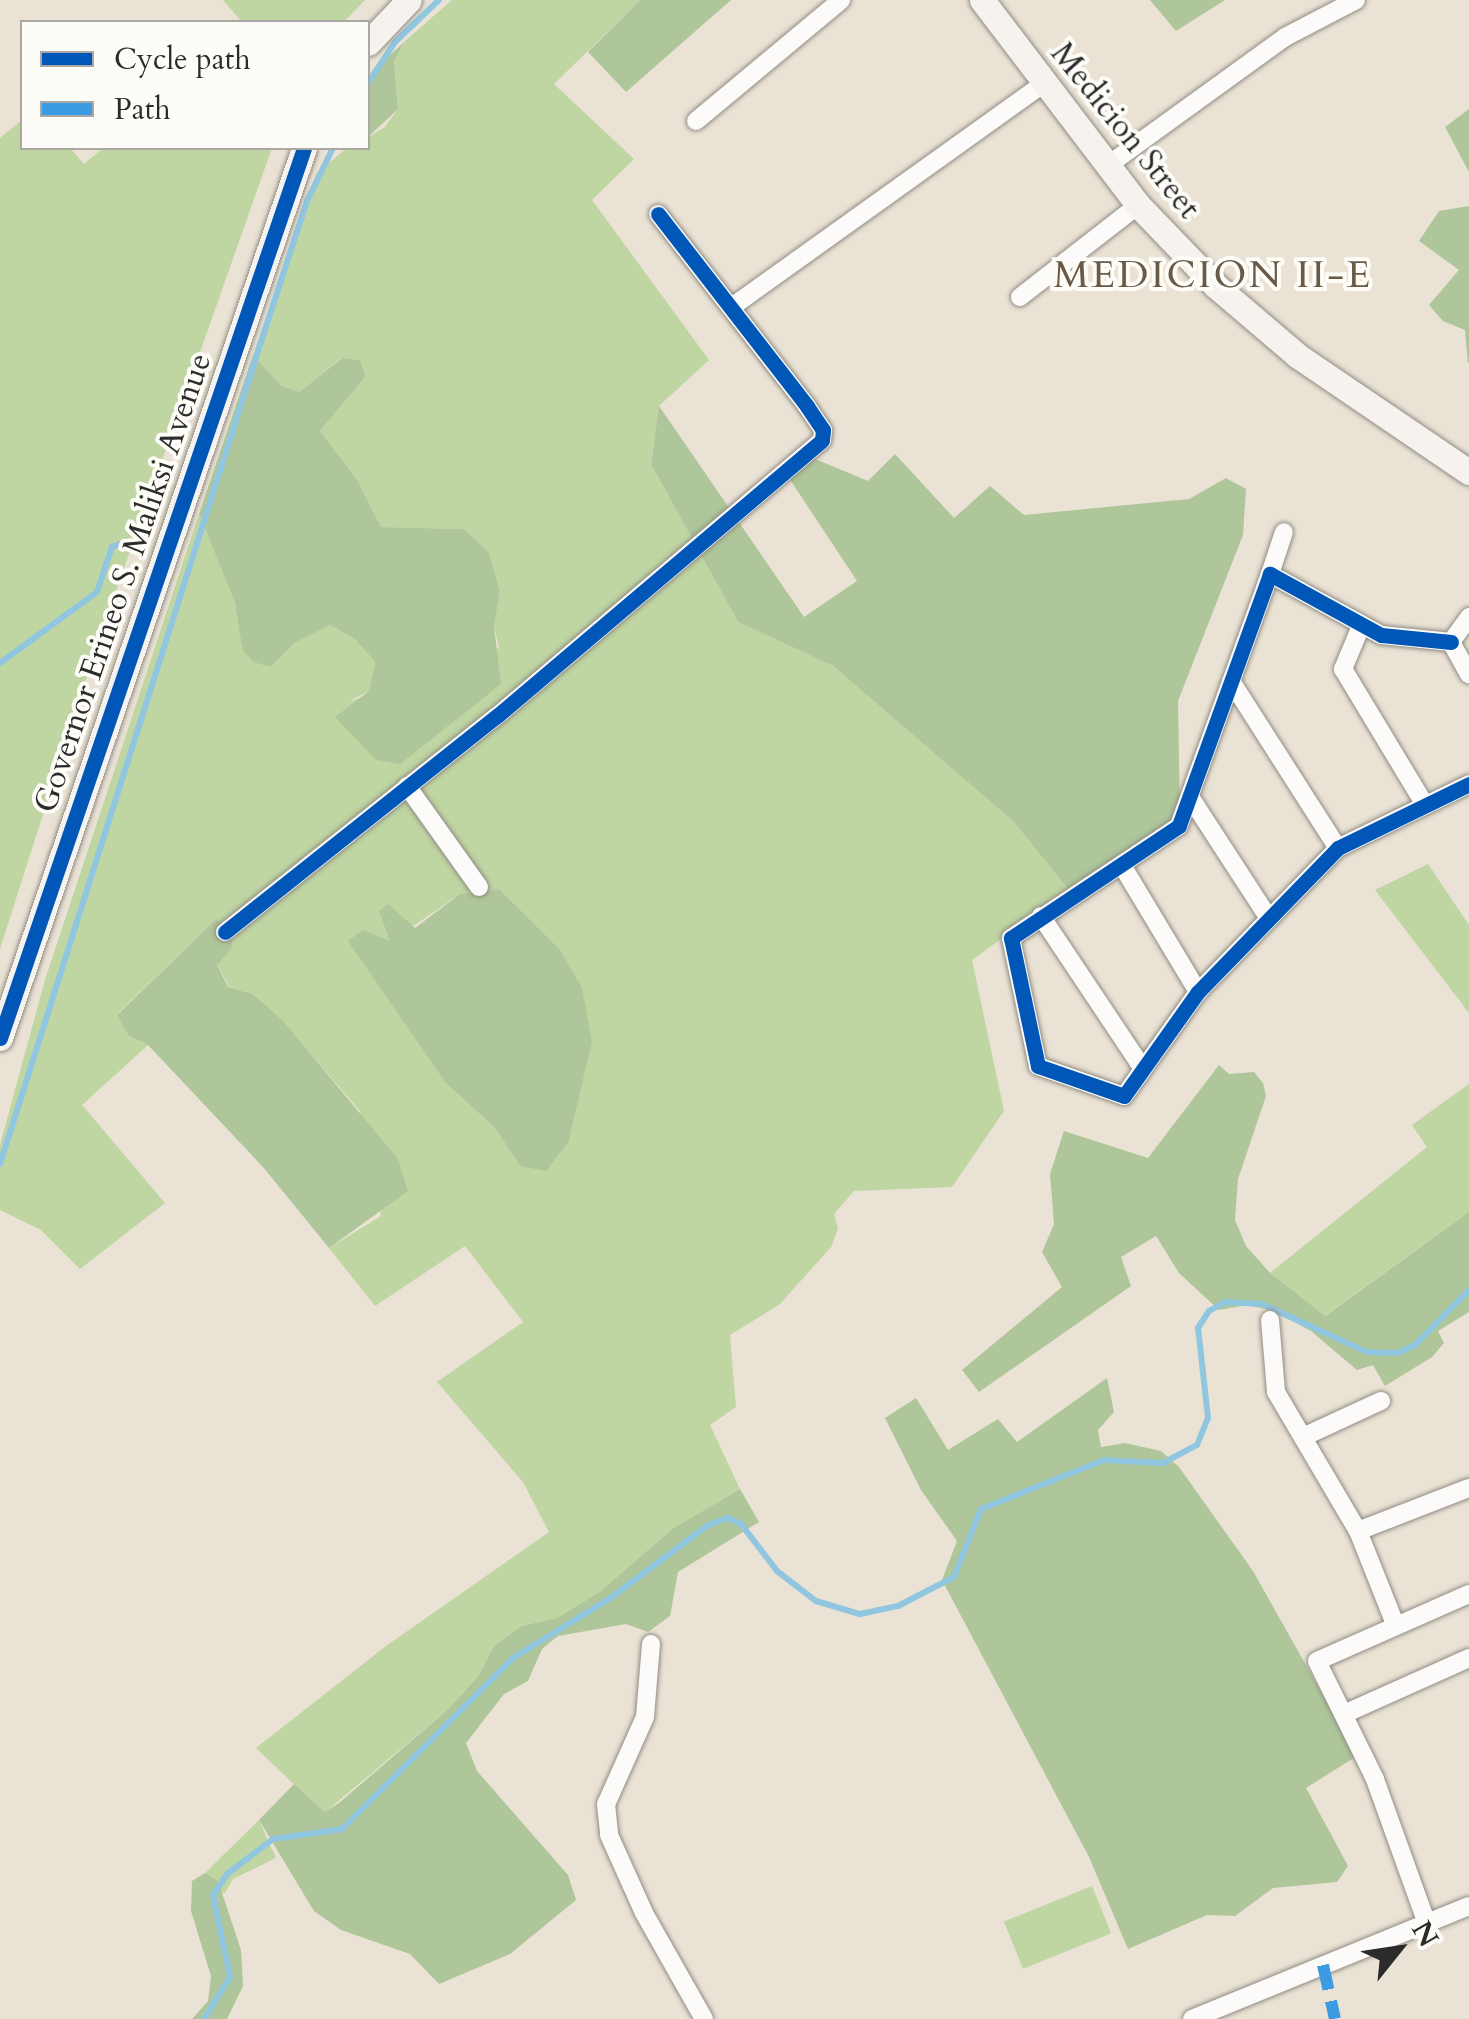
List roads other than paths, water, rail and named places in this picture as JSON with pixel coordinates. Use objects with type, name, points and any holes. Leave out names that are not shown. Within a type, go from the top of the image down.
[{"type":"main road","points":[[370,41],[409,0]]},
{"type":"main road","name":"Medicion Street","points":[[989,3],[1044,84],[1138,204],[1255,322],[1469,472]]},
{"type":"main road","name":"Governor Erineo S. Maliksi Avenue","points":[[0,1038],[303,150]]},
{"type":"street","points":[[696,121],[841,0]]},
{"type":"street","points":[[1107,166],[1285,37],[1356,0]]},
{"type":"street","points":[[733,306],[1044,84]]},
{"type":"street","points":[[1020,297],[1138,204]]},
{"type":"street","points":[[224,932],[407,786],[822,440],[823,430],[733,306],[658,214]]},
{"type":"street","points":[[1284,532],[1192,800],[1179,826],[1123,868],[1010,938],[1038,1066],[1124,1096],[1198,992],[1338,848],[1469,784]]},
{"type":"street","points":[[1270,574],[1361,626],[1413,643],[1451,642]]},
{"type":"street","points":[[1451,642],[1469,617]]},
{"type":"street","points":[[1361,626],[1342,670],[1425,805]]},
{"type":"street","points":[[1451,642],[1469,674]]},
{"type":"street","points":[[1230,681],[1338,848]]},
{"type":"street","points":[[407,786],[480,887]]},
{"type":"street","points":[[1192,800],[1268,918]]},
{"type":"street","points":[[1123,868],[1198,992]]},
{"type":"street","points":[[1041,916],[1143,1070]]},
{"type":"street","points":[[1270,1320],[1276,1392],[1358,1531],[1396,1624]]},
{"type":"street","points":[[1303,1437],[1381,1401]]},
{"type":"street","points":[[1358,1531],[1469,1488]]},
{"type":"street","points":[[1426,1922],[1344,1714],[1318,1661],[1469,1594]]},
{"type":"street","points":[[651,1644],[645,1716],[606,1804],[609,1835],[644,1913],[704,2019]]},
{"type":"street","points":[[1344,1714],[1469,1658]]},
{"type":"street","points":[[1192,2019],[1469,1906]]},
{"type":"waterway","points":[[370,80],[395,42],[439,0]]},
{"type":"waterway","points":[[0,1164],[307,201],[332,150]]},
{"type":"waterway","points":[[0,663],[97,592],[112,547],[127,541]]},
{"type":"waterway","points":[[204,2019],[230,1977],[213,1895],[227,1874],[273,1839],[342,1829],[513,1658],[612,1597],[707,1526],[727,1518],[741,1524],[777,1571],[816,1601],[860,1614],[898,1606],[954,1577],[981,1509],[1104,1460],[1163,1463],[1197,1445],[1208,1418],[1198,1328],[1209,1311],[1225,1302],[1262,1304],[1367,1352],[1398,1353],[1415,1345],[1469,1290]]},
{"type":"district","name":"MEDICION II-E","points":[[1213,276]]}]
